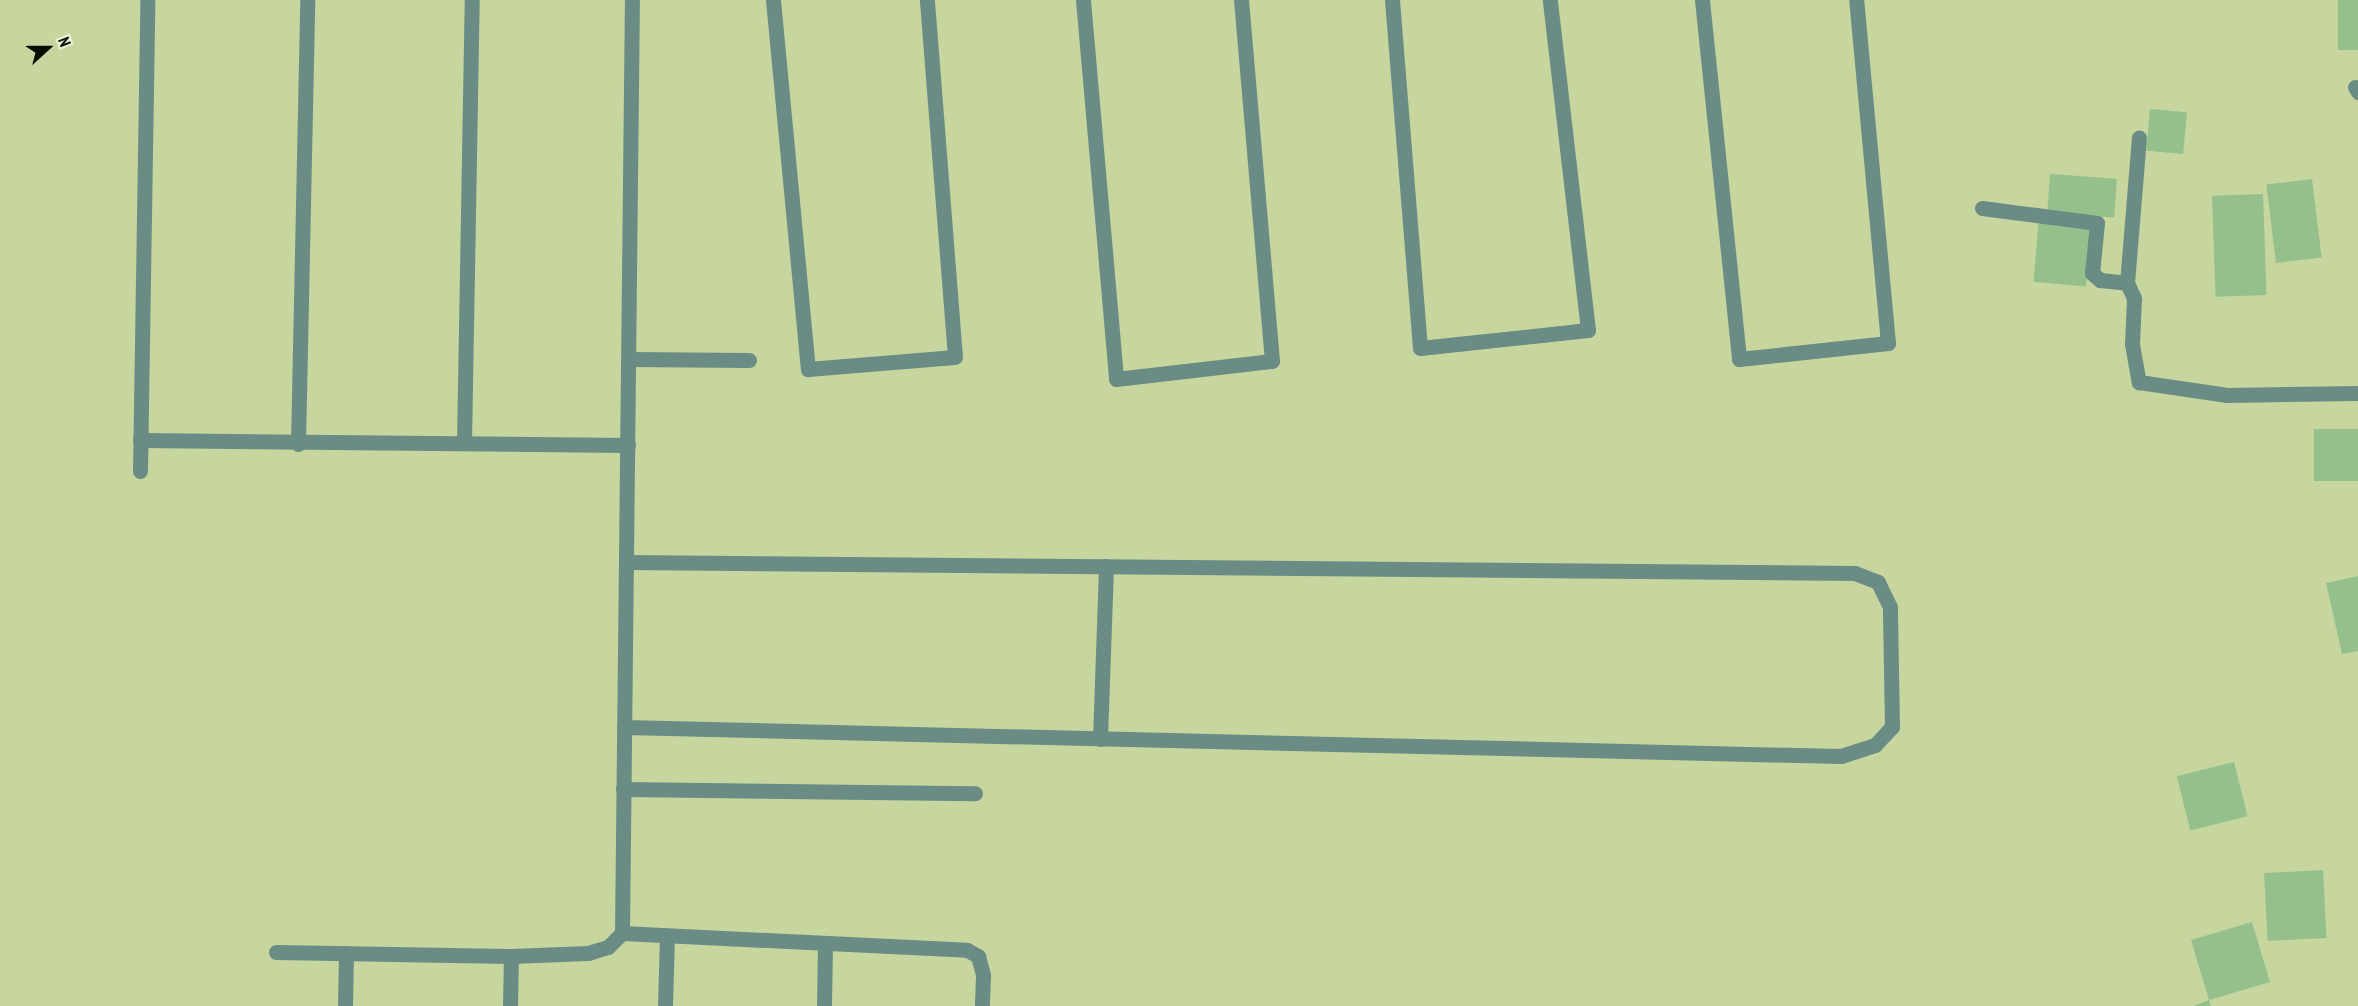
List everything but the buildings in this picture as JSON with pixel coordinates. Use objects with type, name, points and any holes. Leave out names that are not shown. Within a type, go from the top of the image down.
[{"type":"street","points":[[140,471],[147,0]]},
{"type":"street","points":[[298,444],[307,0]]},
{"type":"street","points":[[464,443],[472,0]]},
{"type":"street","points":[[622,933],[632,0]]},
{"type":"street","points":[[773,0],[808,369],[955,357],[927,0]]},
{"type":"street","points":[[1083,0],[1116,379],[1272,361],[1240,0]]},
{"type":"street","points":[[1392,0],[1420,348],[1588,330],[1550,0]]},
{"type":"street","points":[[1702,0],[1739,359],[1887,344],[1856,0]]},
{"type":"street","points":[[2139,136],[2127,283],[2134,298],[2132,344],[2139,382],[2227,395],[2358,393]]},
{"type":"street","points":[[1982,208],[2097,223],[2092,273],[2100,280],[2127,283]]},
{"type":"street","points":[[629,359],[749,360]]},
{"type":"street","points":[[140,441],[628,445]]},
{"type":"street","points":[[624,727],[1841,756],[1875,745],[1892,728],[1890,607],[1878,582],[1856,573],[626,561]]},
{"type":"street","points":[[1100,739],[1106,566]]},
{"type":"street","points":[[623,789],[975,793]]},
{"type":"street","points":[[276,952],[511,956],[588,953],[608,946],[622,933],[967,950],[978,956],[983,975],[982,1006]]},
{"type":"street","points":[[665,1006],[667,936]]},
{"type":"street","points":[[824,1006],[825,943]]},
{"type":"street","points":[[345,1006],[346,953]]},
{"type":"street","points":[[510,1006],[511,956]]}]
